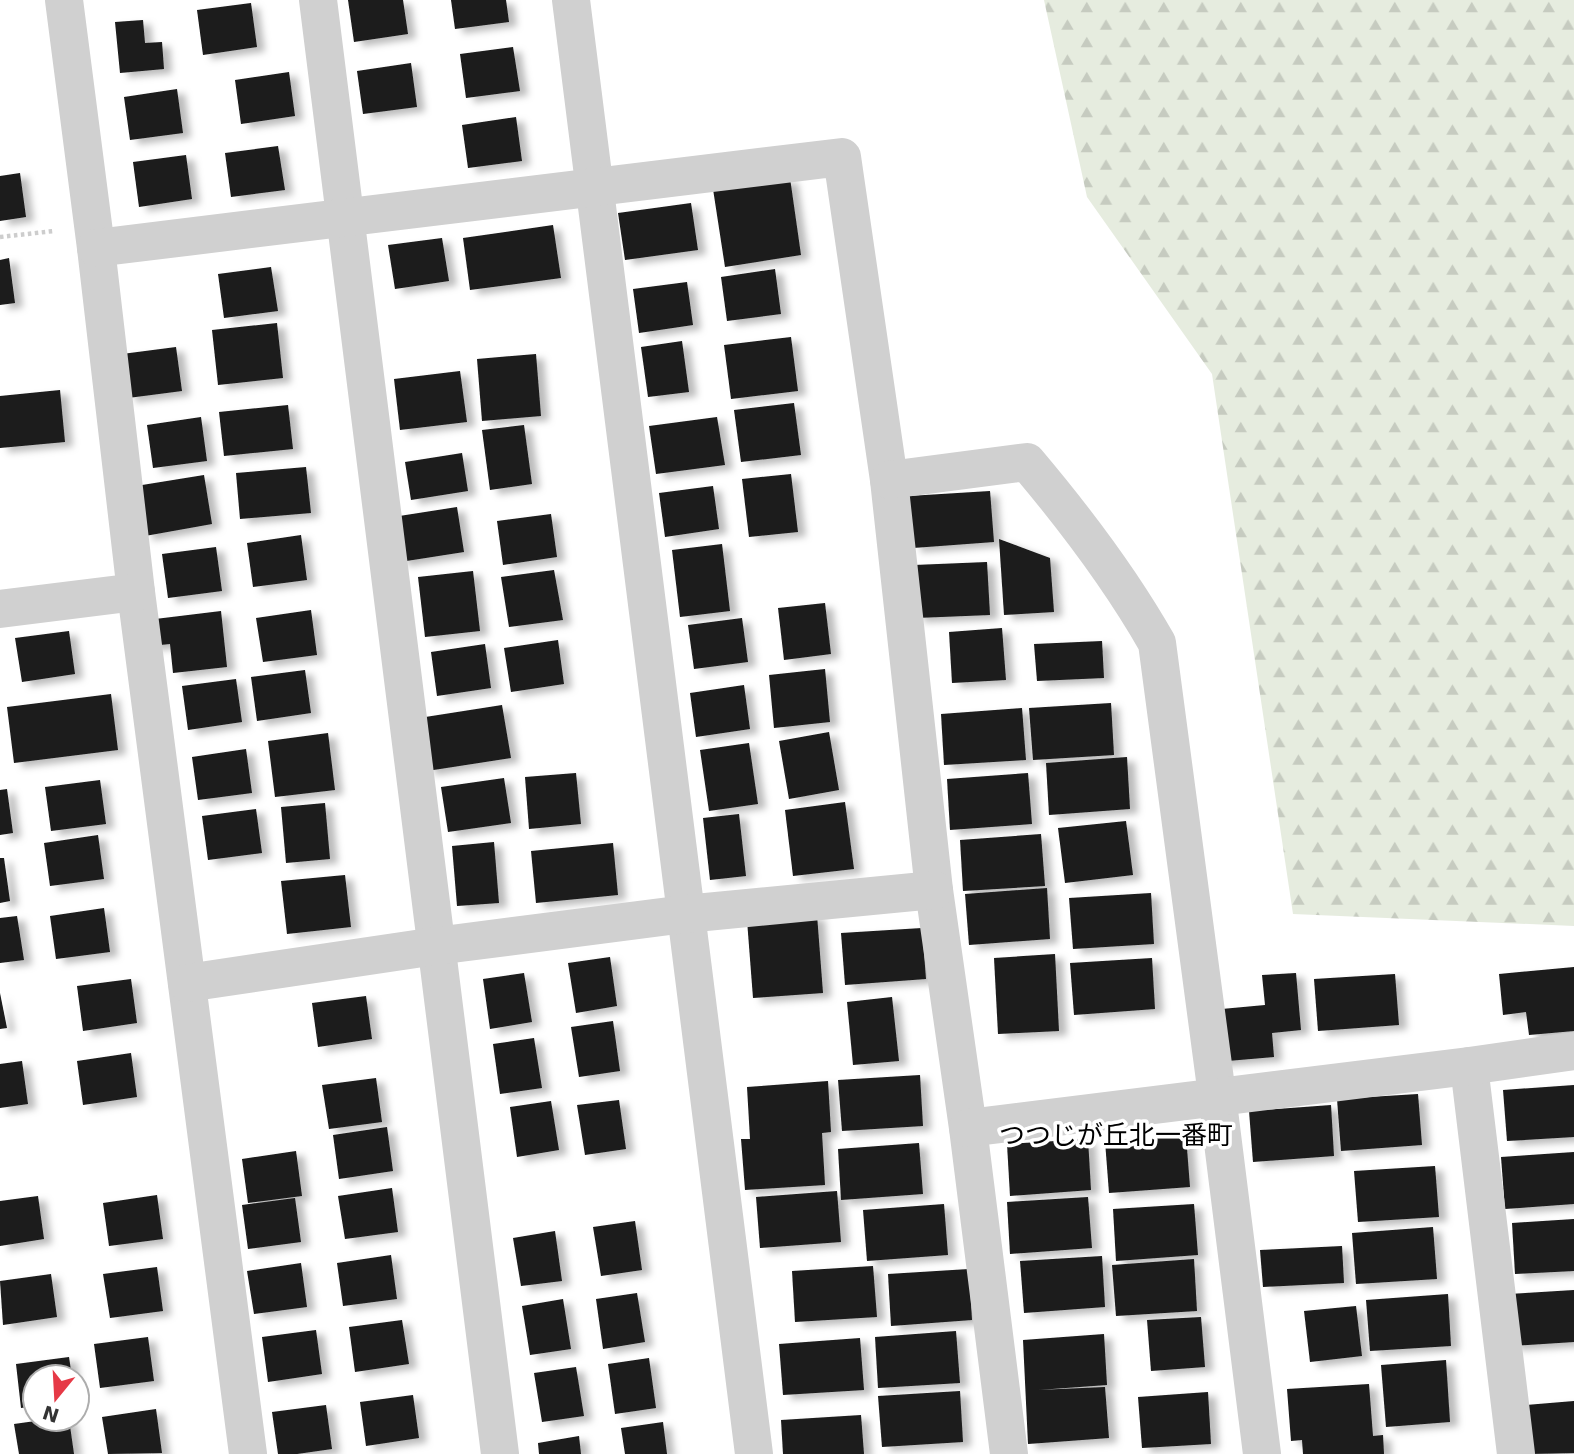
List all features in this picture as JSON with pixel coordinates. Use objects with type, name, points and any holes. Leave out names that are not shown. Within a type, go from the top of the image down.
[{"type":"street","points":[[64,0],[95,237],[136,592],[248,1454]]},
{"type":"street","points":[[318,0],[500,1454]]},
{"type":"street","points":[[571,0],[754,1454]]},
{"type":"street","points":[[95,237],[346,217],[842,157],[889,481],[934,890],[968,1128],[1009,1454]]},
{"type":"street","points":[[889,481],[1027,463],[1092,542],[1131,597],[1157,643],[1262,1454]]},
{"type":"street","points":[[0,609],[136,592]]},
{"type":"street","points":[[187,983],[436,946],[685,914],[934,890]]},
{"type":"street","points":[[968,1128],[1574,1051]]},
{"type":"street","points":[[1469,1066],[1516,1454]]},
{"type":"path","points":[[0,237],[95,237]]},
{"type":"green space","points":[[1044,0],[1574,0],[1574,926],[1293,914],[1212,374],[1087,197]]},
{"type":"building","points":[[348,0],[403,0],[408,34],[354,42]]},
{"type":"building","points":[[451,0],[506,0],[509,22],[455,29]]},
{"type":"building","points":[[251,3],[257,47],[203,55],[197,10]]},
{"type":"building","points":[[143,20],[145,43],[162,42],[164,69],[120,73],[115,22]]},
{"type":"building","points":[[513,47],[520,91],[466,98],[460,54]]},
{"type":"building","points":[[411,63],[417,107],[363,114],[357,71]]},
{"type":"building","points":[[289,72],[295,116],[241,124],[235,80]]},
{"type":"building","points":[[177,89],[183,133],[130,140],[124,97]]},
{"type":"building","points":[[516,117],[522,161],[468,168],[462,125]]},
{"type":"building","points":[[278,146],[285,190],[231,197],[225,153]]},
{"type":"building","points":[[186,155],[192,199],[139,207],[133,162]]},
{"type":"building","points":[[20,173],[26,217],[0,221],[0,176]]},
{"type":"building","points":[[790,178],[801,255],[725,267],[713,189]]},
{"type":"building","points":[[691,203],[698,250],[625,260],[618,213]]},
{"type":"building","points":[[553,225],[561,278],[470,290],[463,238]]},
{"type":"building","points":[[442,238],[449,281],[395,289],[388,245]]},
{"type":"building","points":[[9,258],[15,303],[0,305],[0,260]]},
{"type":"building","points":[[271,267],[278,311],[224,318],[218,274]]},
{"type":"building","points":[[775,269],[781,314],[727,321],[721,277]]},
{"type":"building","points":[[687,282],[693,325],[639,333],[633,289]]},
{"type":"building","points":[[277,323],[283,378],[218,385],[212,330]]},
{"type":"building","points":[[791,337],[798,391],[731,399],[724,345]]},
{"type":"building","points":[[682,341],[689,392],[648,397],[641,347]]},
{"type":"building","points":[[176,347],[182,391],[128,398],[122,354]]},
{"type":"building","points":[[536,354],[541,416],[482,421],[477,359]]},
{"type":"building","points":[[460,371],[467,422],[400,430],[394,379]]},
{"type":"building","points":[[60,390],[65,442],[0,448],[0,396]]},
{"type":"building","points":[[794,403],[801,455],[741,462],[734,410]]},
{"type":"building","points":[[288,405],[293,449],[224,456],[219,412]]},
{"type":"building","points":[[201,417],[207,461],[153,468],[147,425]]},
{"type":"building","points":[[717,417],[725,465],[656,474],[649,426]]},
{"type":"building","points":[[524,425],[532,484],[490,490],[482,430]]},
{"type":"building","points":[[462,453],[468,491],[411,500],[405,462]]},
{"type":"building","points":[[306,467],[311,513],[240,519],[236,473]]},
{"type":"building","points":[[791,474],[798,532],[749,537],[742,479]]},
{"type":"building","points":[[204,475],[212,524],[145,536],[136,486]]},
{"type":"building","points":[[713,486],[719,529],[665,537],[659,493]]},
{"type":"building","points":[[990,491],[994,542],[913,548],[909,496]]},
{"type":"building","points":[[457,507],[464,552],[400,562],[393,517]]},
{"type":"building","points":[[551,514],[557,557],[503,565],[497,521]]},
{"type":"building","points":[[301,535],[307,580],[253,587],[247,543]]},
{"type":"building","points":[[999,539],[1050,558],[1054,612],[1004,615]]},
{"type":"building","points":[[722,544],[730,611],[680,617],[672,550]]},
{"type":"building","points":[[216,547],[222,591],[168,598],[162,554]]},
{"type":"building","points":[[987,562],[990,615],[916,618],[914,565]]},
{"type":"building","points":[[554,570],[563,620],[509,627],[501,577]]},
{"type":"building","points":[[473,571],[480,631],[425,637],[418,577]]},
{"type":"building","points":[[825,603],[831,654],[784,660],[778,608]]},
{"type":"building","points":[[311,610],[317,655],[263,662],[256,618]]},
{"type":"building","points":[[221,611],[227,667],[173,673],[170,644],[150,646],[147,620]]},
{"type":"building","points":[[742,618],[748,662],[694,669],[688,625]]},
{"type":"building","points":[[1002,628],[1006,680],[952,683],[949,632]]},
{"type":"building","points":[[69,631],[75,674],[22,682],[15,638]]},
{"type":"building","points":[[558,640],[564,684],[511,692],[504,648]]},
{"type":"building","points":[[1102,641],[1104,678],[1037,681],[1034,644]]},
{"type":"building","points":[[485,644],[491,688],[437,696],[431,652]]},
{"type":"building","points":[[825,669],[830,722],[774,728],[769,675]]},
{"type":"building","points":[[305,670],[311,713],[257,721],[251,677]]},
{"type":"building","points":[[236,679],[242,722],[188,730],[182,686]]},
{"type":"building","points":[[744,685],[750,729],[696,737],[690,693]]},
{"type":"building","points":[[111,694],[118,750],[14,763],[7,707]]},
{"type":"building","points":[[1111,703],[1114,755],[1033,760],[1029,708]]},
{"type":"building","points":[[502,705],[511,758],[427,771],[419,718]]},
{"type":"building","points":[[1022,708],[1026,760],[944,765],[941,714]]},
{"type":"building","points":[[829,732],[839,790],[789,799],[779,741]]},
{"type":"building","points":[[328,733],[335,790],[275,797],[268,741]]},
{"type":"building","points":[[749,743],[758,804],[709,811],[700,750]]},
{"type":"building","points":[[246,749],[252,793],[198,800],[192,757]]},
{"type":"building","points":[[1127,757],[1130,809],[1049,815],[1046,763]]},
{"type":"building","points":[[576,773],[581,824],[529,829],[525,777]]},
{"type":"building","points":[[1028,773],[1032,824],[950,830],[947,779]]},
{"type":"building","points":[[504,778],[511,823],[448,832],[441,787]]},
{"type":"building","points":[[100,780],[106,824],[51,831],[45,787]]},
{"type":"building","points":[[7,789],[13,833],[0,835],[0,790]]},
{"type":"building","points":[[845,802],[854,869],[793,876],[785,810]]},
{"type":"building","points":[[325,803],[330,859],[286,863],[281,807]]},
{"type":"building","points":[[256,809],[262,853],[208,860],[202,816]]},
{"type":"building","points":[[739,814],[746,876],[710,880],[703,818]]},
{"type":"building","points":[[1126,821],[1133,875],[1065,883],[1058,828]]},
{"type":"building","points":[[1041,834],[1045,886],[963,891],[960,840]]},
{"type":"building","points":[[98,835],[104,879],[50,886],[44,843]]},
{"type":"building","points":[[494,842],[499,903],[457,906],[452,846]]},
{"type":"building","points":[[613,843],[618,895],[536,903],[531,851]]},
{"type":"building","points":[[0,858],[4,858],[10,901],[0,903]]},
{"type":"building","points":[[345,875],[351,927],[287,934],[281,881]]},
{"type":"building","points":[[1047,888],[1050,939],[969,945],[965,894]]},
{"type":"building","points":[[1151,893],[1154,944],[1073,949],[1069,898]]},
{"type":"building","points":[[104,908],[110,952],[56,959],[50,916]]},
{"type":"building","points":[[817,915],[823,993],[753,998],[747,920]]},
{"type":"building","points":[[17,916],[24,960],[0,963],[0,918]]},
{"type":"building","points":[[922,928],[926,979],[845,985],[841,933]]},
{"type":"building","points":[[1055,954],[1059,1031],[998,1034],[994,958]]},
{"type":"building","points":[[610,957],[617,1006],[576,1013],[568,963]]},
{"type":"building","points":[[1152,958],[1155,1009],[1074,1015],[1070,963]]},
{"type":"building","points":[[1574,967],[1574,1031],[1529,1035],[1526,1012],[1503,1015],[1499,974]]},
{"type":"building","points":[[524,973],[532,1022],[490,1029],[483,979]]},
{"type":"building","points":[[1296,973],[1301,1030],[1272,1033],[1274,1057],[1216,1062],[1211,1010],[1265,1005],[1262,975]]},
{"type":"building","points":[[1395,974],[1399,1025],[1318,1031],[1314,979]]},
{"type":"building","points":[[131,979],[137,1023],[83,1031],[77,986]]},
{"type":"building","points":[[0,993],[7,1028],[0,1029]]},
{"type":"building","points":[[366,996],[372,1039],[318,1047],[312,1003]]},
{"type":"building","points":[[892,997],[899,1061],[853,1065],[847,1002]]},
{"type":"building","points":[[613,1021],[620,1071],[579,1077],[571,1027]]},
{"type":"building","points":[[534,1038],[542,1088],[500,1094],[493,1044]]},
{"type":"building","points":[[131,1053],[137,1097],[83,1105],[77,1061]]},
{"type":"building","points":[[22,1061],[28,1104],[0,1108],[0,1064]]},
{"type":"building","points":[[920,1075],[923,1126],[842,1131],[838,1080]]},
{"type":"building","points":[[376,1078],[382,1122],[329,1129],[322,1085]]},
{"type":"building","points":[[828,1081],[831,1132],[822,1133],[825,1185],[745,1190],[741,1139],[750,1139],[747,1087]]},
{"type":"building","points":[[1574,1085],[1574,1137],[1507,1141],[1503,1090]]},
{"type":"building","points":[[1418,1094],[1422,1145],[1341,1151],[1337,1099]]},
{"type":"building","points":[[619,1100],[626,1149],[585,1155],[577,1105]]},
{"type":"building","points":[[551,1101],[559,1150],[517,1157],[510,1107]]},
{"type":"building","points":[[1331,1105],[1334,1156],[1253,1162],[1249,1111]]},
{"type":"building","points":[[387,1127],[393,1171],[339,1179],[333,1135]]},
{"type":"building","points":[[1186,1136],[1190,1187],[1109,1193],[1105,1141]]},
{"type":"building","points":[[1088,1139],[1091,1190],[1010,1196],[1007,1144]]},
{"type":"building","points":[[919,1143],[923,1194],[841,1200],[838,1149]]},
{"type":"building","points":[[296,1151],[302,1196],[248,1203],[242,1159]]},
{"type":"building","points":[[1574,1152],[1574,1204],[1505,1209],[1501,1157]]},
{"type":"building","points":[[1435,1166],[1439,1217],[1358,1222],[1354,1171]]},
{"type":"building","points":[[392,1188],[398,1232],[345,1239],[338,1196]]},
{"type":"building","points":[[837,1191],[841,1242],[760,1248],[756,1197]]},
{"type":"building","points":[[157,1195],[163,1239],[109,1246],[103,1203]]},
{"type":"building","points":[[38,1196],[44,1239],[0,1246],[0,1201]]},
{"type":"building","points":[[1088,1197],[1092,1248],[1010,1254],[1007,1202]]},
{"type":"building","points":[[295,1198],[301,1242],[248,1249],[242,1205]]},
{"type":"building","points":[[944,1204],[948,1255],[867,1261],[863,1210]]},
{"type":"building","points":[[1194,1204],[1198,1255],[1116,1261],[1113,1209]]},
{"type":"building","points":[[1574,1219],[1574,1271],[1515,1274],[1512,1223]]},
{"type":"building","points":[[635,1221],[642,1270],[601,1276],[593,1227]]},
{"type":"building","points":[[1433,1227],[1437,1279],[1356,1284],[1352,1233]]},
{"type":"building","points":[[555,1231],[562,1281],[521,1286],[513,1238]]},
{"type":"building","points":[[1342,1246],[1344,1283],[1263,1287],[1260,1250]]},
{"type":"building","points":[[391,1255],[397,1299],[343,1306],[337,1263]]},
{"type":"building","points":[[1102,1256],[1105,1307],[1024,1313],[1020,1261]]},
{"type":"building","points":[[1194,1259],[1197,1311],[1116,1316],[1112,1265]]},
{"type":"building","points":[[301,1263],[307,1307],[254,1314],[247,1271]]},
{"type":"building","points":[[873,1266],[877,1317],[795,1322],[792,1271]]},
{"type":"building","points":[[157,1267],[163,1311],[110,1318],[103,1274]]},
{"type":"building","points":[[969,1269],[972,1320],[891,1326],[888,1274]]},
{"type":"building","points":[[51,1274],[57,1317],[3,1325],[0,1281]]},
{"type":"building","points":[[1574,1290],[1574,1342],[1512,1346],[1509,1294]]},
{"type":"building","points":[[637,1293],[645,1342],[603,1349],[596,1299]]},
{"type":"building","points":[[1448,1294],[1451,1346],[1370,1351],[1366,1300]]},
{"type":"building","points":[[563,1299],[571,1349],[530,1355],[522,1306]]},
{"type":"building","points":[[1356,1306],[1362,1356],[1310,1362],[1304,1311]]},
{"type":"building","points":[[1201,1317],[1205,1367],[1151,1371],[1147,1320]]},
{"type":"building","points":[[402,1320],[409,1364],[355,1372],[349,1327]]},
{"type":"building","points":[[316,1330],[322,1374],[268,1382],[262,1337]]},
{"type":"building","points":[[956,1331],[960,1383],[878,1388],[875,1337]]},
{"type":"building","points":[[1104,1334],[1107,1385],[1038,1390],[1105,1387],[1109,1438],[1028,1444],[1023,1340]]},
{"type":"building","points":[[148,1337],[154,1381],[100,1388],[94,1344]]},
{"type":"building","points":[[860,1338],[864,1390],[783,1395],[779,1344]]},
{"type":"building","points":[[69,1357],[70,1363],[24,1363]]},
{"type":"building","points":[[649,1358],[656,1408],[615,1414],[608,1364]]},
{"type":"building","points":[[1446,1360],[1450,1422],[1386,1427],[1381,1365]]},
{"type":"building","points":[[21,1363],[21,1408],[16,1364]]},
{"type":"building","points":[[576,1367],[584,1416],[542,1422],[534,1373]]},
{"type":"building","points":[[1369,1384],[1373,1436],[1383,1435],[1384,1454],[1303,1454],[1302,1440],[1291,1441],[1287,1389]]},
{"type":"building","points":[[960,1391],[963,1442],[882,1447],[878,1396]]},
{"type":"building","points":[[1208,1392],[1211,1444],[1142,1448],[1138,1397]]},
{"type":"building","points":[[413,1395],[419,1438],[366,1446],[360,1402]]},
{"type":"building","points":[[1574,1401],[1574,1453],[1530,1454],[1526,1405]]},
{"type":"building","points":[[326,1405],[332,1449],[278,1454],[272,1412]]},
{"type":"building","points":[[156,1409],[162,1453],[108,1454],[102,1417]]},
{"type":"building","points":[[861,1415],[864,1454],[783,1454],[781,1420]]},
{"type":"building","points":[[663,1422],[667,1454],[625,1454],[621,1428]]},
{"type":"building","points":[[21,1423],[21,1433],[71,1433],[74,1454],[19,1454],[14,1424]]},
{"type":"building","points":[[579,1436],[581,1454],[539,1454],[538,1443]]},
{"type":"district","name":"つつじが丘北一番町","points":[[1116,1135]]}]
